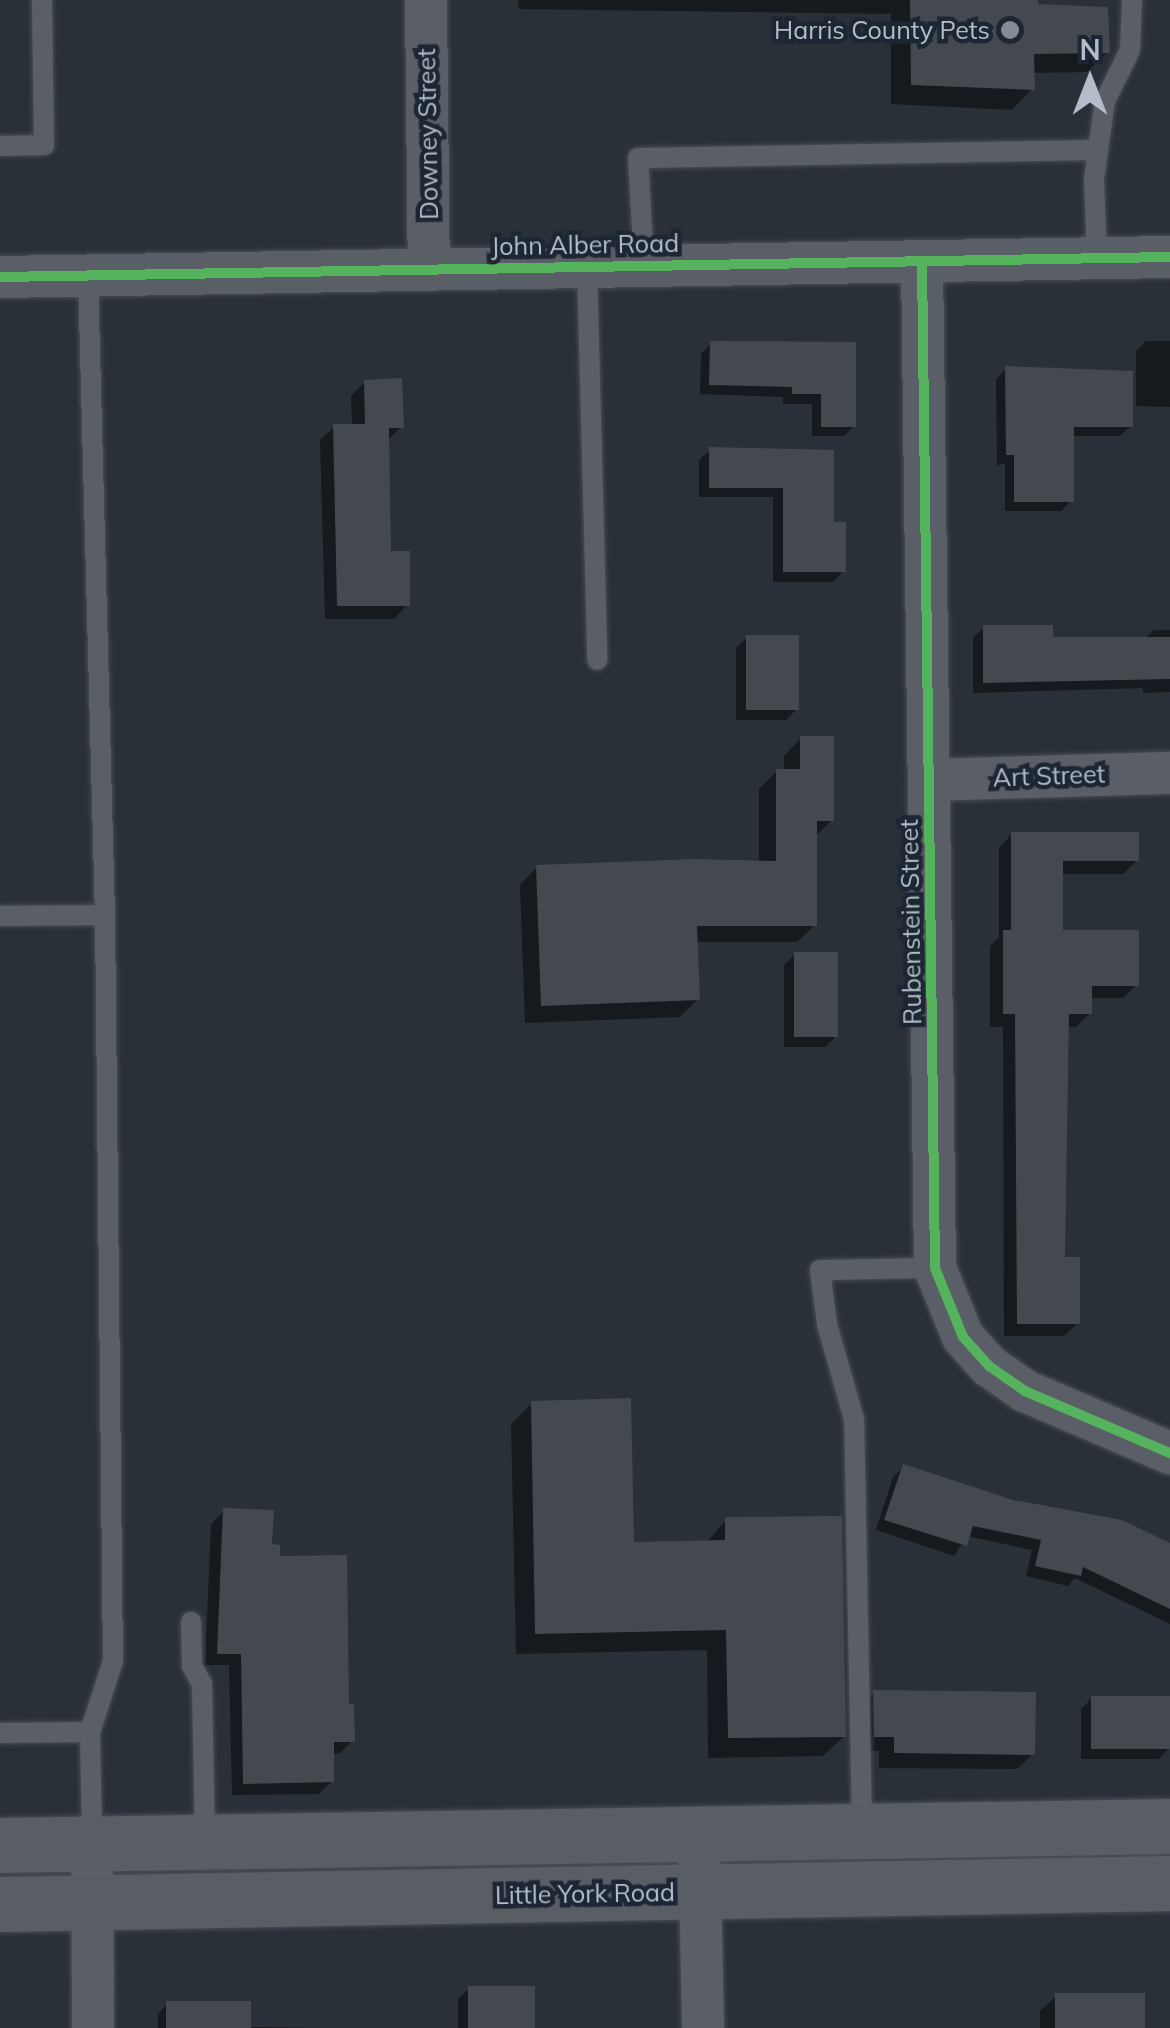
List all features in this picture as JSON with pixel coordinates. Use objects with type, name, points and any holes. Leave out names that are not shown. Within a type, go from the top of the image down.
[{"type":"main road","points":[[0,1845],[1170,1826]]},
{"type":"main road","name":"Little York Road","points":[[0,1904],[1170,1883]]},
{"type":"street","name":"Downey Street","points":[[426,0],[429,267]]},
{"type":"street","name":"John Alber Road","points":[[0,278],[429,267],[1170,258]]},
{"type":"street","name":"Rubenstein Street","points":[[922,261],[935,1268],[963,1337],[989,1366],[1026,1391],[1170,1452]]},
{"type":"street","name":"Art Street","points":[[929,780],[1170,772]]},
{"type":"street","points":[[699,1833],[703,2028]]},
{"type":"street","points":[[92,1843],[93,2028]]},
{"type":"lane","points":[[0,146],[44,145],[42,0]]},
{"type":"lane","points":[[1097,258],[1094,180],[1104,101],[1130,50],[1132,0]]},
{"type":"lane","points":[[644,264],[638,158],[1098,150]]},
{"type":"lane","points":[[587,265],[598,660]]},
{"type":"lane","points":[[88,275],[105,915],[113,1662],[90,1732],[92,1843]]},
{"type":"lane","points":[[0,916],[105,915]]},
{"type":"lane","points":[[862,1831],[854,1419],[827,1324],[820,1270],[935,1268]]},
{"type":"lane","points":[[191,1622],[192,1666],[202,1684],[205,1841]]},
{"type":"lane","points":[[0,1733],[90,1732]]},
{"type":"building","name":"Harris County Pets","points":[[910,0],[1038,0],[1038,4],[1108,7],[1110,53],[1034,54],[1035,90],[911,85]]},
{"type":"building","points":[[710,341],[856,342],[856,427],[821,427],[821,394],[792,394],[792,387],[709,385]]},
{"type":"building","points":[[1005,366],[1133,371],[1133,427],[1074,427],[1074,502],[1014,502],[1014,455],[1006,455]]},
{"type":"building","points":[[402,378],[404,428],[389,428],[391,551],[410,551],[410,606],[337,606],[333,424],[365,424],[364,380]]},
{"type":"building","points":[[709,447],[834,450],[834,522],[846,522],[846,572],[783,572],[783,488],[709,488]]},
{"type":"building","points":[[983,625],[1053,625],[1053,637],[1170,637],[1170,679],[983,683]]},
{"type":"building","points":[[746,635],[799,635],[799,710],[746,710]]},
{"type":"building","points":[[800,736],[834,736],[834,821],[817,821],[817,926],[697,926],[700,1000],[541,1006],[536,865],[695,859],[776,861],[776,769],[800,769]]},
{"type":"building","points":[[1011,832],[1139,832],[1139,861],[1063,861],[1063,930],[1139,930],[1139,986],[1092,986],[1092,1014],[1069,1014],[1065,1257],[1080,1257],[1080,1324],[1017,1324],[1015,1014],[1003,1014],[1003,930],[1011,930]]},
{"type":"building","points":[[794,952],[838,952],[838,1037],[794,1037]]},
{"type":"building","points":[[631,1398],[634,1542],[725,1540],[725,1517],[842,1516],[846,1737],[728,1738],[726,1630],[535,1634],[531,1401]]},
{"type":"building","points":[[903,1464],[1014,1500],[1122,1520],[1170,1543],[1170,1609],[1083,1567],[1081,1576],[1035,1566],[1041,1540],[973,1526],[967,1546],[884,1520]]},
{"type":"building","points":[[223,1508],[274,1510],[272,1544],[280,1545],[280,1556],[347,1555],[349,1704],[354,1704],[355,1742],[334,1742],[334,1782],[243,1784],[241,1654],[217,1654]]},
{"type":"building","points":[[873,1690],[1036,1692],[1035,1755],[894,1753],[894,1737],[874,1737]]},
{"type":"building","points":[[1091,1696],[1170,1696],[1170,1749],[1091,1749]]},
{"type":"building","points":[[468,1986],[535,1986],[535,2028],[468,2028]]},
{"type":"building","points":[[1055,1993],[1145,1993],[1145,2028],[1055,2028]]},
{"type":"building","points":[[166,2001],[251,2001],[251,2028],[166,2028]]},
{"type":"cycle path","points":[[0,277],[1170,257]]},
{"type":"cycle path","points":[[922,261],[935,1268],[963,1337],[989,1366],[1025,1391],[1170,1453]]},
{"type":"place","name":"Harris County Pets","points":[[1010,30]]}]
